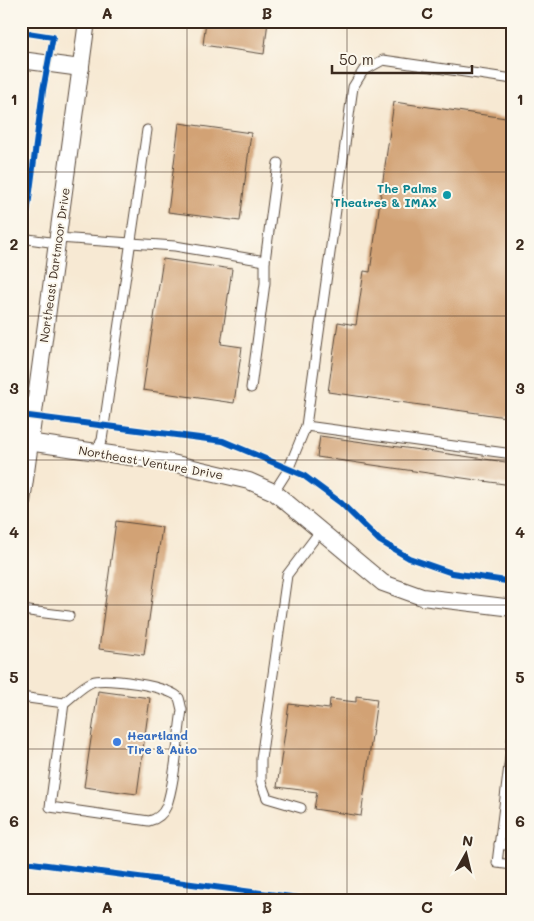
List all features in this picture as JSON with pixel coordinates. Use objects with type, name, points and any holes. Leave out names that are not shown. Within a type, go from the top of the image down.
[{"type":"street","name":"Northeast Dartmoor Drive","points":[[21,509],[26,442],[57,241],[87,21]]},
{"type":"street","points":[[21,60],[81,68]]},
{"type":"street","name":"Northeast Venture Drive","points":[[26,442],[96,451],[229,475],[274,492],[383,583],[422,597],[513,608]]},
{"type":"lane","points":[[274,492],[288,470],[306,426],[353,87],[363,71],[383,60],[513,79]]},
{"type":"lane","points":[[96,451],[102,440],[147,130]]},
{"type":"lane","points":[[251,388],[278,163]]},
{"type":"lane","points":[[21,238],[175,246],[265,261]]},
{"type":"lane","points":[[306,426],[513,454]]},
{"type":"lane","points":[[301,808],[268,798],[261,782],[261,758],[287,575],[321,530]]},
{"type":"lane","points":[[21,610],[69,616]]},
{"type":"lane","points":[[21,697],[64,704],[91,683],[106,680],[154,687],[170,692],[178,698],[182,710],[170,794],[166,808],[158,818],[149,821],[50,807],[64,704]]},
{"type":"lane","points":[[513,734],[497,863],[513,865]]},
{"type":"lane","points":[[499,844],[513,846]]},
{"type":"building","points":[[206,21],[268,21],[264,54],[203,45]]},
{"type":"building","name":"The Palms Theatres & IMAX","points":[[394,102],[513,119],[513,418],[328,392],[338,322],[356,325],[364,271],[370,272]]},
{"type":"building","points":[[179,123],[251,133],[240,221],[168,212]]},
{"type":"building","points":[[163,259],[232,269],[221,344],[242,347],[234,403],[143,390]]},
{"type":"building","points":[[320,436],[513,463],[511,485],[317,457]]},
{"type":"building","points":[[116,521],[162,527],[144,655],[99,649]]},
{"type":"building","name":"Heartland Tire & Auto","points":[[98,691],[150,698],[137,794],[84,787]]},
{"type":"building","points":[[356,696],[377,699],[361,816],[314,809],[317,792],[277,787],[289,704],[329,709],[330,699],[356,702]]},
{"type":"cycle path","points":[[21,32],[53,37],[43,90],[21,261]]},
{"type":"cycle path","points":[[21,415],[223,441],[303,475],[341,503],[380,541],[409,558],[452,573],[513,582]]},
{"type":"cycle path","points":[[21,863],[314,900]]},
{"type":"place","name":"The Palms Theatres & IMAX","points":[[447,195]]},
{"type":"place","name":"Heartland Tire & Auto","points":[[117,742]]}]
